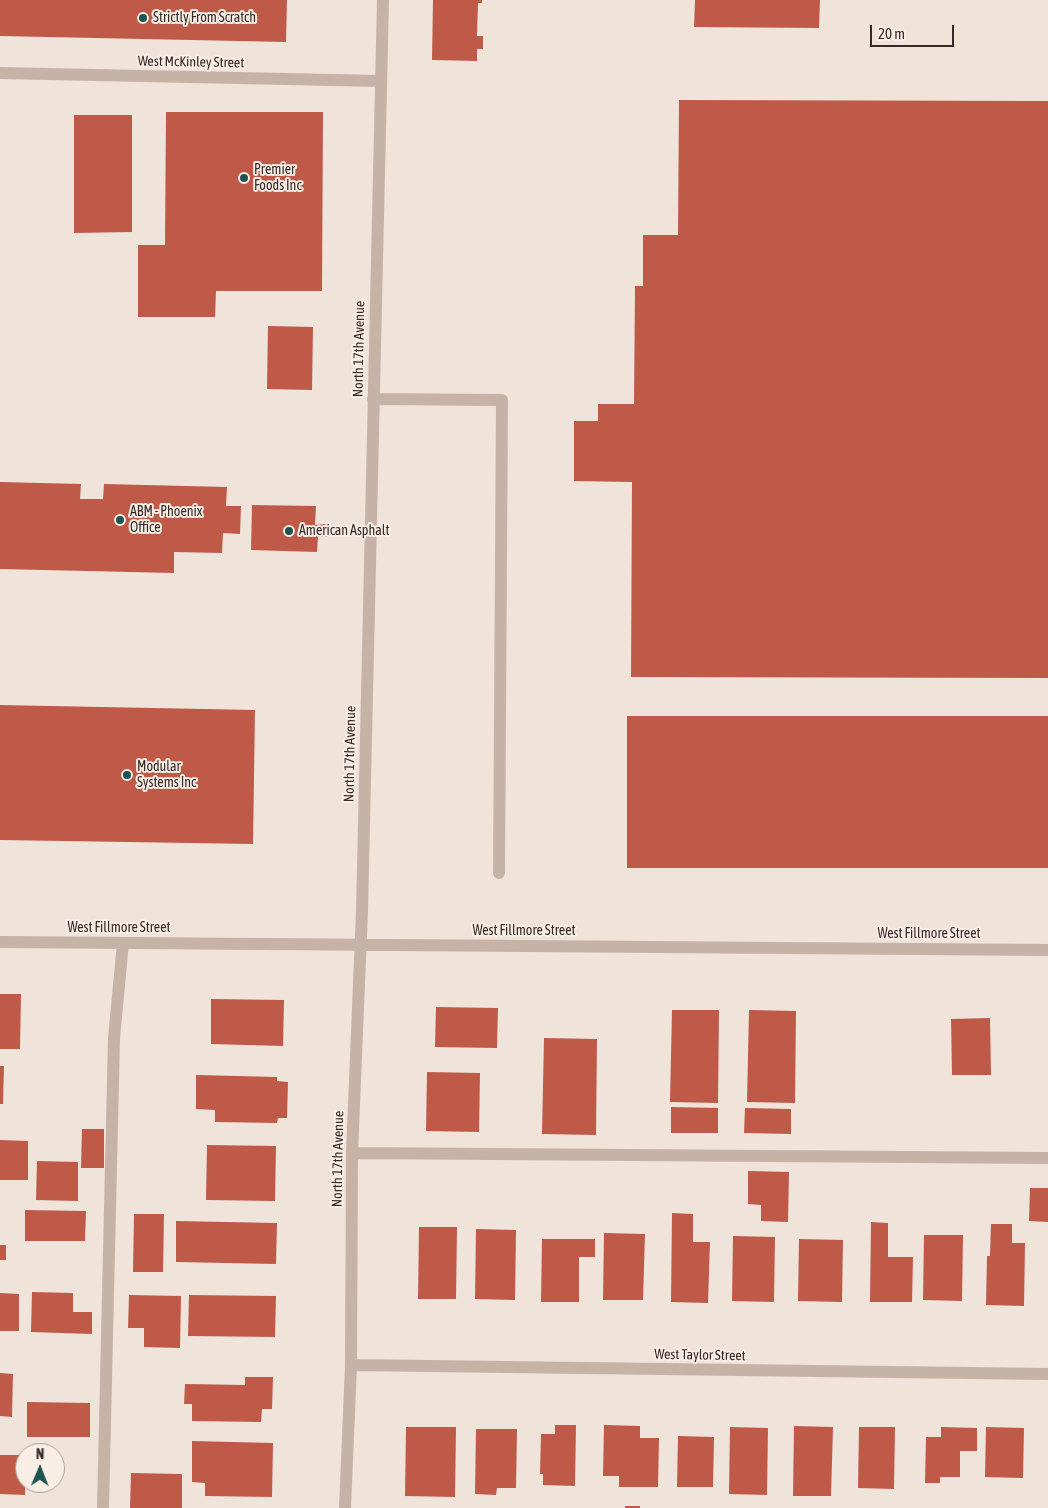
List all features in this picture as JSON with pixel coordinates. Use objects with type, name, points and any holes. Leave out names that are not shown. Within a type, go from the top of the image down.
[{"type":"street","name":"North 17th Avenue","points":[[345,1508],[351,1365],[352,1153],[360,945],[383,0]]},
{"type":"street","name":"West McKinley Street","points":[[0,73],[381,81]]},
{"type":"street","points":[[373,399],[502,400],[500,872]]},
{"type":"street","name":"West Fillmore Street","points":[[0,942],[1048,950]]},
{"type":"street","points":[[103,1508],[114,1038],[123,943]]},
{"type":"street","points":[[352,1153],[1048,1158]]},
{"type":"street","name":"West Taylor Street","points":[[351,1365],[1048,1374]]},
{"type":"building","name":"Strictly From Scratch","points":[[0,0],[287,0],[286,42],[0,36]]},
{"type":"building","points":[[433,0],[482,0],[482,3],[478,3],[477,36],[483,36],[483,49],[477,49],[477,61],[432,60]]},
{"type":"building","points":[[695,0],[820,0],[819,28],[694,27]]},
{"type":"building","points":[[679,100],[1048,101],[1048,678],[631,677],[632,482],[574,481],[574,421],[598,421],[598,404],[634,404],[635,286],[643,286],[643,235],[678,235]]},
{"type":"building","name":"Premier Foods Inc","points":[[166,112],[323,112],[322,291],[216,291],[215,317],[138,317],[138,245],[165,245]]},
{"type":"building","points":[[74,115],[132,115],[132,232],[74,233]]},
{"type":"building","points":[[268,326],[313,327],[312,390],[267,389]]},
{"type":"building","name":"ABM - Phoenix Office","points":[[0,482],[81,484],[80,499],[103,499],[104,484],[227,487],[226,506],[241,506],[240,534],[223,533],[222,553],[174,552],[174,573],[0,569]]},
{"type":"building","name":"American Asphalt","points":[[252,505],[316,506],[315,525],[327,524],[327,537],[318,537],[317,552],[251,550]]},
{"type":"building","name":"Modular Systems Inc","points":[[0,705],[255,710],[253,844],[0,840]]},
{"type":"building","points":[[627,716],[1048,716],[1048,868],[627,868]]},
{"type":"building","points":[[0,994],[21,994],[20,1049],[0,1049]]},
{"type":"building","points":[[211,999],[284,1000],[283,1046],[211,1044]]},
{"type":"building","points":[[436,1007],[498,1008],[497,1048],[435,1047]]},
{"type":"building","points":[[672,1010],[719,1010],[718,1103],[670,1102]]},
{"type":"building","points":[[749,1010],[796,1011],[795,1103],[747,1102]]},
{"type":"building","points":[[990,1018],[991,1075],[952,1075],[951,1019]]},
{"type":"building","points":[[544,1038],[597,1039],[596,1135],[542,1134]]},
{"type":"building","points":[[0,1066],[4,1066],[3,1104],[0,1104]]},
{"type":"building","points":[[427,1072],[480,1073],[479,1132],[426,1131]]},
{"type":"building","points":[[196,1075],[277,1077],[277,1081],[288,1082],[287,1118],[278,1118],[277,1123],[215,1122],[215,1110],[196,1109]]},
{"type":"building","points":[[671,1107],[718,1108],[718,1133],[671,1133]]},
{"type":"building","points":[[745,1108],[791,1109],[791,1134],[744,1133]]},
{"type":"building","points":[[82,1129],[104,1129],[104,1168],[81,1168]]},
{"type":"building","points":[[0,1140],[28,1141],[28,1180],[0,1180]]},
{"type":"building","points":[[207,1145],[276,1146],[275,1201],[206,1200]]},
{"type":"building","points":[[37,1161],[78,1162],[78,1201],[36,1200]]},
{"type":"building","points":[[748,1171],[789,1172],[788,1222],[761,1221],[761,1205],[748,1204]]},
{"type":"building","points":[[1030,1188],[1048,1188],[1048,1222],[1029,1221]]},
{"type":"building","points":[[25,1210],[86,1211],[85,1241],[25,1241]]},
{"type":"building","points":[[672,1213],[693,1214],[693,1242],[710,1242],[708,1303],[671,1302]]},
{"type":"building","points":[[134,1214],[164,1214],[163,1272],[133,1272]]},
{"type":"building","points":[[176,1221],[277,1223],[276,1264],[176,1262]]},
{"type":"building","points":[[871,1222],[888,1223],[888,1257],[913,1257],[912,1302],[870,1302]]},
{"type":"building","points":[[991,1224],[1012,1224],[1012,1243],[1025,1243],[1024,1306],[986,1305],[987,1256],[990,1256]]},
{"type":"building","points":[[419,1227],[457,1227],[456,1299],[418,1299]]},
{"type":"building","points":[[476,1229],[516,1230],[515,1300],[475,1299]]},
{"type":"building","points":[[604,1233],[645,1234],[643,1300],[603,1300]]},
{"type":"building","points":[[924,1235],[963,1235],[962,1301],[923,1300]]},
{"type":"building","points":[[733,1236],[775,1237],[774,1302],[732,1301]]},
{"type":"building","points":[[542,1239],[595,1239],[595,1257],[579,1257],[579,1302],[541,1302]]},
{"type":"building","points":[[799,1239],[843,1240],[842,1302],[798,1301]]},
{"type":"building","points":[[0,1245],[6,1245],[6,1260],[0,1260]]},
{"type":"building","points":[[32,1292],[73,1293],[73,1312],[92,1312],[92,1334],[31,1332]]},
{"type":"building","points":[[0,1293],[19,1294],[19,1331],[0,1331]]},
{"type":"building","points":[[129,1295],[181,1296],[180,1348],[144,1347],[144,1328],[128,1328]]},
{"type":"building","points":[[189,1295],[276,1296],[275,1337],[188,1336]]},
{"type":"building","points":[[0,1373],[13,1374],[12,1417],[0,1416]]},
{"type":"building","points":[[245,1377],[273,1377],[272,1409],[262,1409],[261,1422],[192,1421],[192,1404],[184,1404],[185,1384],[245,1385]]},
{"type":"building","points":[[27,1402],[90,1403],[90,1437],[27,1437]]},
{"type":"building","points":[[555,1425],[576,1425],[575,1486],[543,1485],[543,1474],[540,1474],[541,1434],[555,1434]]},
{"type":"building","points":[[604,1425],[640,1426],[640,1438],[659,1438],[658,1487],[619,1487],[619,1476],[603,1476]]},
{"type":"building","points":[[794,1426],[833,1427],[831,1496],[793,1496]]},
{"type":"building","points":[[406,1427],[456,1427],[455,1497],[405,1496]]},
{"type":"building","points":[[730,1427],[768,1428],[767,1495],[729,1494]]},
{"type":"building","points":[[859,1427],[895,1427],[894,1489],[858,1488]]},
{"type":"building","points":[[941,1427],[977,1428],[977,1451],[960,1451],[960,1477],[940,1477],[940,1483],[925,1483],[926,1437],[941,1437]]},
{"type":"building","points":[[986,1427],[1024,1428],[1023,1478],[985,1477]]},
{"type":"building","points":[[476,1429],[517,1429],[516,1488],[497,1488],[496,1495],[475,1494]]},
{"type":"building","points":[[678,1436],[714,1437],[713,1487],[677,1487]]},
{"type":"building","points":[[192,1441],[273,1443],[272,1497],[205,1496],[205,1483],[192,1482]]},
{"type":"building","points":[[0,1455],[15,1455],[15,1493],[25,1493],[25,1495],[0,1494]]},
{"type":"building","points":[[131,1473],[182,1474],[182,1508],[130,1508]]},
{"type":"building","points":[[625,1506],[640,1506],[640,1508],[625,1508]]},
{"type":"place","name":"Strictly From Scratch","points":[[143,18]]},
{"type":"place","name":"Premier Foods Inc","points":[[244,178]]},
{"type":"place","name":"ABM - Phoenix Office","points":[[120,520]]},
{"type":"place","name":"American Asphalt","points":[[289,531]]},
{"type":"place","name":"Modular Systems Inc","points":[[127,775]]}]
